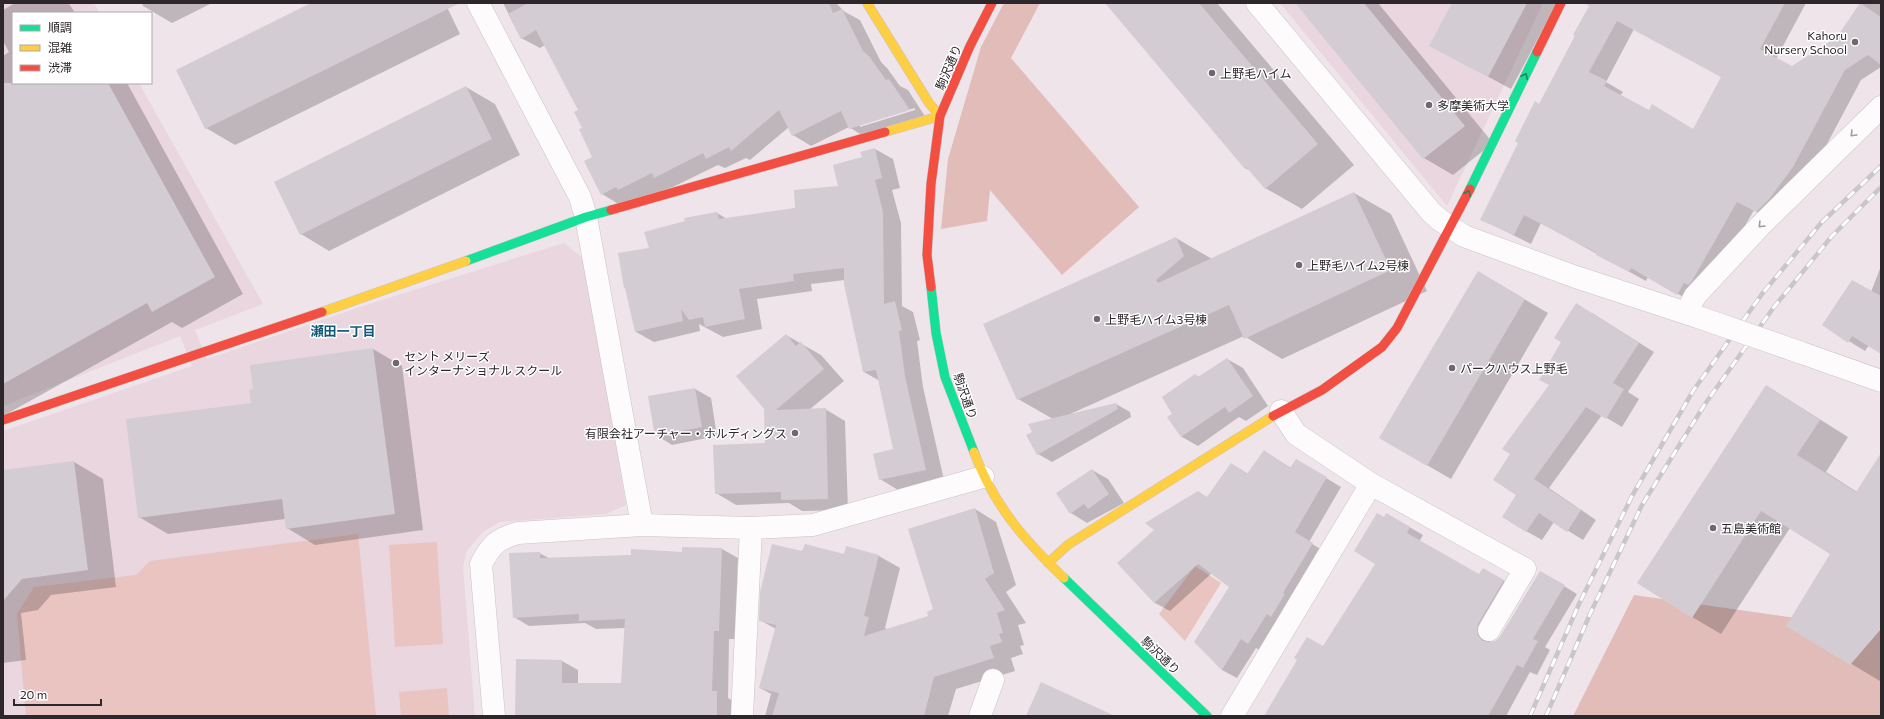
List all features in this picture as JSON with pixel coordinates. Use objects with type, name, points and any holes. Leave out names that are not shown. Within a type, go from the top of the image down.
[{"type":"street","points":[[478,3],[580,197],[586,217],[642,525]]},
{"type":"street","points":[[3,420],[386,290],[586,217],[940,116],[929,103],[867,3]]},
{"type":"street","name":"駒沢通り","points":[[992,3],[970,46],[940,116],[931,184],[926,255],[936,333],[946,377],[983,477],[1010,521],[1048,563],[1207,716]]},
{"type":"street","points":[[1257,3],[1431,212],[1464,236],[1573,276],[1693,315],[1881,381]]},
{"type":"street","points":[[1048,563],[1069,544],[1282,411],[1322,390],[1382,347],[1397,328],[1451,228],[1561,3]]},
{"type":"street","points":[[1693,315],[1695,296],[1760,226],[1881,107]]},
{"type":"street","points":[[1282,411],[1296,434],[1371,484],[1525,569],[1489,630]]},
{"type":"street","points":[[494,716],[481,564],[490,547],[503,537],[518,533],[642,525],[751,528],[813,525],[983,477]]},
{"type":"street","points":[[1232,716],[1371,484]]},
{"type":"street","points":[[742,716],[751,528]]},
{"type":"street","points":[[980,716],[993,680]]},
{"type":"shaded area","name":"セント メリーズ インターナショナル スクール","points":[[3,3],[94,3],[98,12],[12,12],[12,84],[140,84],[263,304],[195,330],[207,359],[366,305],[564,243],[585,260],[626,505],[606,514],[500,522],[483,532],[466,552],[463,567],[475,716],[3,716],[3,431],[192,366],[180,336],[3,406]]},
{"type":"shaded area","points":[[1004,3],[1040,3],[1011,58],[1139,207],[1062,275],[990,190],[987,221],[941,229],[948,159],[981,47]]},
{"type":"shaded area","name":"多摩美術大学","points":[[1280,3],[1543,3],[1447,206]]},
{"type":"shaded area","points":[[358,534],[376,716],[26,716],[17,614],[34,587],[136,575],[150,561]]},
{"type":"shaded area","points":[[437,542],[443,644],[395,647],[389,545]]},
{"type":"shaded area","points":[[1195,566],[1221,583],[1185,641],[1159,614]]},
{"type":"shaded area","points":[[1634,595],[1881,630],[1881,716],[1573,716]]},
{"type":"shaded area","points":[[447,688],[449,716],[401,716],[399,692]]},
{"type":"building","points":[[311,3],[460,3],[205,129],[176,70]]},
{"type":"building","points":[[528,3],[829,3],[833,13],[842,9],[863,51],[869,56],[886,80],[889,79],[910,110],[849,129],[841,111],[792,136],[779,110],[731,151],[729,147],[706,159],[703,153],[654,178],[652,173],[618,190],[616,187],[601,195],[584,161],[592,157],[579,129],[582,128],[574,112],[578,110],[536,30],[521,39],[508,14]]},
{"type":"building","name":"上野毛ハイム","points":[[1105,3],[1199,3],[1318,144],[1265,189],[1246,167],[1245,169]]},
{"type":"building","points":[[1295,3],[1364,3],[1465,126],[1423,159]]},
{"type":"building","points":[[1452,3],[1527,3],[1488,77],[1429,46]]},
{"type":"building","points":[[1584,3],[1785,3],[1760,49],[1792,66],[1837,37],[1860,3],[1881,17],[1881,65],[1868,55],[1845,70],[1793,167],[1770,198],[1756,212],[1737,202],[1692,281],[1688,285],[1684,283],[1677,295],[1631,268],[1629,272],[1596,255],[1597,253],[1524,215],[1514,235],[1480,220],[1518,143],[1515,141],[1535,101],[1539,104],[1589,6]],"holes":[[[1617,21],[1721,77],[1693,129],[1652,104],[1649,110],[1604,86],[1607,81],[1589,72]]]},
{"type":"building","points":[[3,83],[109,84],[215,277],[152,312],[147,303],[3,384]]},
{"type":"building","points":[[466,86],[492,139],[300,235],[274,182]]},
{"type":"building","points":[[875,148],[882,178],[875,180],[883,212],[884,304],[895,301],[902,330],[899,331],[905,376],[926,470],[879,480],[873,454],[893,449],[876,370],[863,372],[844,284],[844,268],[793,274],[794,281],[739,289],[745,319],[705,327],[703,317],[689,320],[681,309],[683,321],[635,332],[624,288],[618,253],[649,248],[644,232],[685,221],[684,218],[717,212],[719,219],[795,208],[794,190],[838,186],[833,165],[862,157],[860,152]]},
{"type":"building","points":[[1354,192],[1391,270],[1244,339],[1229,305],[1017,400],[983,324],[1176,237],[1184,256],[1156,280],[1158,283]]},
{"type":"building","name":"パークハウス上野毛","points":[[1478,271],[1525,299],[1427,466],[1379,438]]},
{"type":"building","points":[[1852,280],[1881,296],[1881,354],[1852,336],[1848,343],[1822,325]]},
{"type":"building","points":[[1576,303],[1639,343],[1613,383],[1624,389],[1606,419],[1586,407],[1534,479],[1581,510],[1567,532],[1539,513],[1526,532],[1502,517],[1516,495],[1493,480],[1510,454],[1502,449],[1549,385],[1539,380],[1561,342],[1554,338]]},
{"type":"building","points":[[786,334],[796,346],[801,342],[824,369],[776,410],[826,408],[828,499],[781,500],[781,492],[715,494],[713,445],[765,443],[765,410],[736,376]]},
{"type":"building","points":[[373,348],[395,514],[286,529],[282,499],[138,518],[126,419],[251,403],[249,390],[253,389],[250,365]]},
{"type":"building","points":[[1227,358],[1253,396],[1229,413],[1225,407],[1181,437],[1167,417],[1172,414],[1162,397],[1195,374],[1198,377]]},
{"type":"building","points":[[1766,385],[1820,420],[1797,455],[1856,492],[1881,453],[1881,629],[1850,665],[1786,626],[1830,554],[1761,511],[1692,618],[1637,583]]},
{"type":"building","points":[[695,388],[702,427],[655,436],[648,396]]},
{"type":"building","points":[[1116,403],[1118,409],[1037,455],[1026,435],[1032,432],[1028,424]]},
{"type":"building","points":[[1264,450],[1290,468],[1296,459],[1327,477],[1295,532],[1313,543],[1283,593],[1285,594],[1271,617],[1267,614],[1248,644],[1241,639],[1222,670],[1194,642],[1229,587],[1198,564],[1154,603],[1117,563],[1154,530],[1145,523],[1198,491],[1207,497],[1231,463],[1247,474]]},
{"type":"building","points":[[74,461],[88,570],[22,579],[3,601],[3,470]]},
{"type":"building","points":[[1092,469],[1109,494],[1088,509],[1084,504],[1070,514],[1056,493]]},
{"type":"building","points":[[975,508],[994,573],[985,579],[1005,610],[997,613],[1003,633],[999,634],[1002,642],[990,646],[994,658],[934,677],[924,716],[772,716],[779,693],[759,688],[776,625],[759,621],[760,592],[772,544],[802,551],[805,544],[844,554],[846,546],[879,555],[864,616],[869,617],[864,636],[928,616],[927,612],[933,609],[908,529]]},
{"type":"building","points":[[1377,513],[1384,517],[1386,513],[1410,527],[1407,533],[1479,574],[1483,568],[1504,580],[1478,624],[1478,636],[1483,641],[1495,641],[1500,637],[1540,571],[1565,585],[1533,639],[1538,641],[1523,668],[1517,665],[1488,716],[1264,716],[1297,660],[1294,658],[1307,637],[1323,646],[1375,564],[1354,551]]},
{"type":"building","points":[[682,547],[722,548],[719,631],[714,631],[712,691],[717,691],[717,716],[515,716],[516,659],[562,660],[562,683],[621,683],[625,619],[579,621],[579,614],[513,618],[509,553],[540,552],[540,558],[631,555],[631,549],[682,552]]},
{"type":"building","points":[[1041,682],[1115,716],[1026,716]]},
{"type":"railway","points":[[1530,716],[1579,604],[1632,496],[1693,391],[1762,294],[1821,223],[1881,166]]},
{"type":"railway","points":[[1546,716],[1590,614],[1642,505],[1705,404],[1774,307],[1832,236],[1881,187]]},
{"type":"traffic: fast","points":[[1470,189],[1537,52]]},
{"type":"traffic: fast","points":[[466,261],[586,217],[611,210]]},
{"type":"traffic: fast","points":[[931,287],[936,333],[945,377],[974,452]]},
{"type":"traffic: fast","points":[[1064,578],[1207,716]]},
{"type":"traffic: slow","points":[[867,3],[929,103],[940,116],[885,132]]},
{"type":"traffic: slow","points":[[322,312],[466,261]]},
{"type":"traffic: slow","points":[[1048,563],[1069,544],[1273,416]]},
{"type":"traffic: slow","points":[[974,452],[990,488],[1000,505],[1036,550],[1064,578]]},
{"type":"traffic: jam","points":[[931,287],[927,255],[931,184],[940,116],[970,46],[992,3]]},
{"type":"traffic: jam","points":[[1537,52],[1561,3]]},
{"type":"traffic: jam","points":[[611,210],[885,132]]},
{"type":"traffic: jam","points":[[1273,416],[1322,390],[1382,347],[1397,328],[1470,189]]},
{"type":"traffic: jam","points":[[3,420],[322,312]]},
{"type":"place","name":"Kahoru Nursery School","points":[[1855,42]]},
{"type":"place","name":"上野毛ハイム","points":[[1212,73]]},
{"type":"place","name":"多摩美術大学","points":[[1429,105]]},
{"type":"place","name":"上野毛ハイム2号棟","points":[[1299,265]]},
{"type":"place","name":"上野毛ハイム3号棟","points":[[1097,319]]},
{"type":"place","name":"セント メリーズ インターナショナル スクール","points":[[396,363]]},
{"type":"place","name":"パークハウス上野毛","points":[[1452,368]]},
{"type":"place","name":"有限会社アーチャー・ホルディングス","points":[[795,433]]},
{"type":"place","name":"五島美術館","points":[[1713,528]]},
{"type":"district","name":"瀬田一丁目","points":[[343,331]]}]
